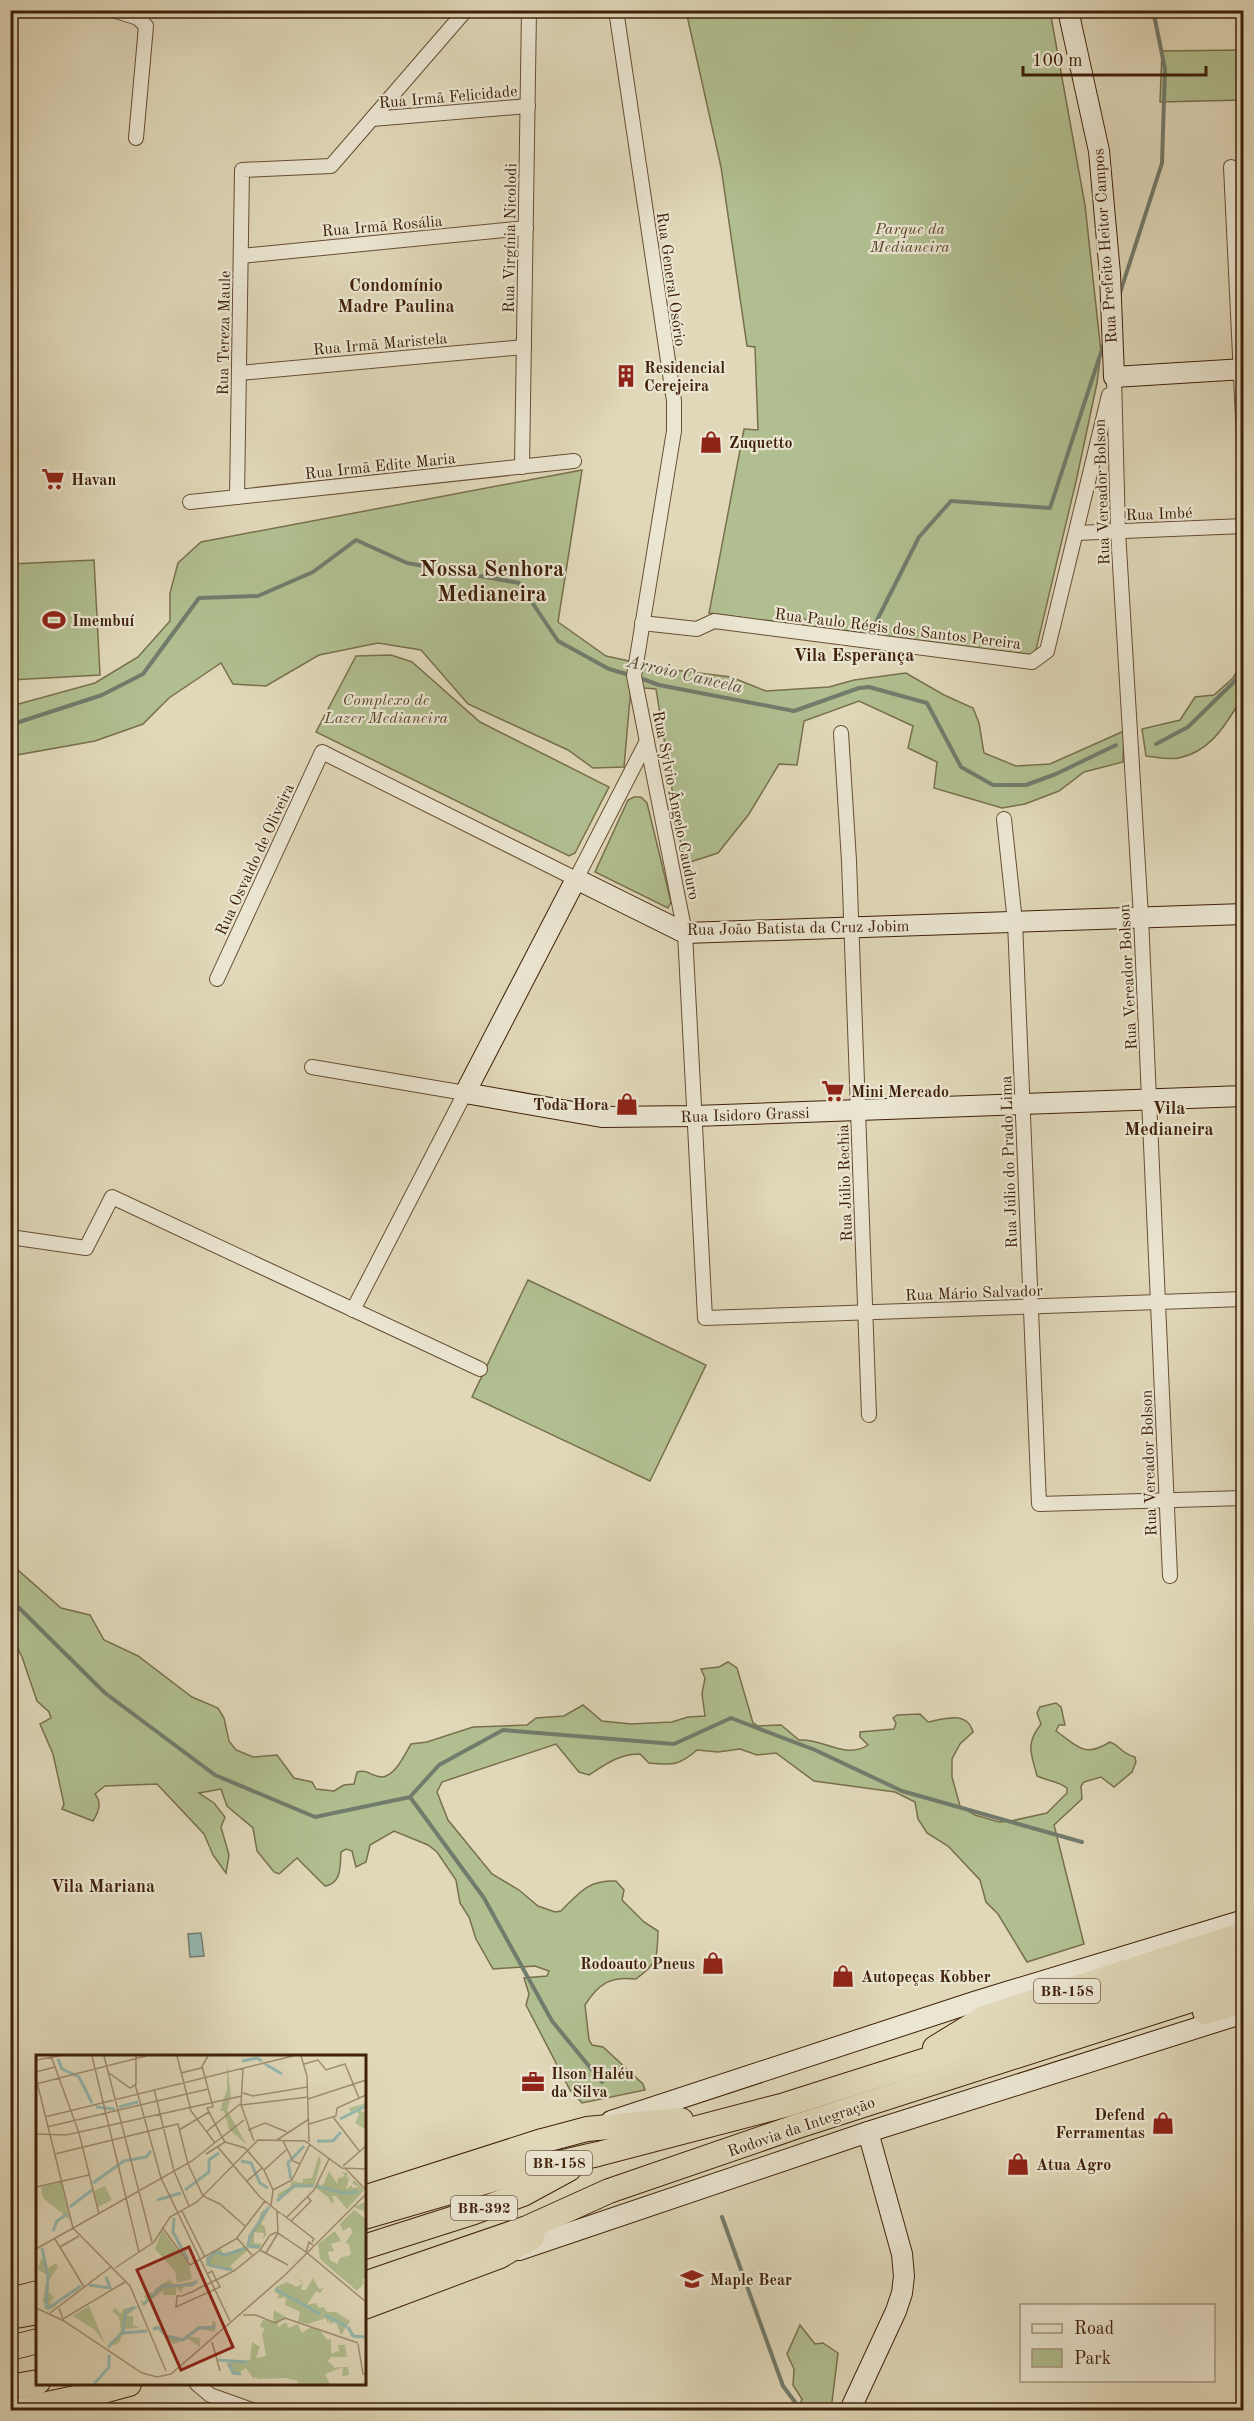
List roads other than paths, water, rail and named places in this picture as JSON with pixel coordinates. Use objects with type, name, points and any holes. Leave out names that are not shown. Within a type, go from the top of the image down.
[{"type":"highway","name":"BR-158","points":[[905,2079],[984,2018],[1244,1934]]},
{"type":"highway","name":"Rodovia da Integração","points":[[366,2283],[527,2228],[609,2192],[905,2079],[1244,1959]]},
{"type":"highway","name":"Rodovia da Integração","points":[[366,2216],[515,2173],[755,2113],[905,2079],[1244,1983]]},
{"type":"highway","name":"BR-158","points":[[905,2079],[938,2088],[1244,2001]]},
{"type":"highway","name":"BR-158","points":[[366,2197],[542,2141],[587,2129],[755,2113]]},
{"type":"highway","name":"BR-392","points":[[366,2246],[523,2194],[598,2154]]},
{"type":"highway","name":"BR-158","points":[[366,2306],[500,2256],[609,2192]]},
{"type":"highway","points":[[10,2300],[36,2294]]},
{"type":"highway","points":[[10,2317],[36,2312]]},
{"type":"highway","points":[[10,2349],[36,2342]]},
{"type":"highway","points":[[10,2387],[36,2382]]},
{"type":"highway","points":[[18,2410],[85,2403],[127,2385]]},
{"type":"street","points":[[113,10],[138,18],[146,26],[136,138]]},
{"type":"street","points":[[372,119],[466,10]]},
{"type":"street","name":"Rua Virgínia Nicolodi","points":[[522,467],[530,10]]},
{"type":"street","name":"Rua General Osório","points":[[616,10],[674,401],[674,431],[642,623]]},
{"type":"street","name":"Rua Prefeito Heitor Campos","points":[[1068,10],[1099,151],[1110,274],[1114,377]]},
{"type":"street","name":"Rua Irmã Felicidade","points":[[372,119],[528,106]]},
{"type":"street","name":"Rua Tereza Maule","points":[[237,497],[242,170],[331,166],[372,119]]},
{"type":"street","points":[[1232,167],[1244,439]]},
{"type":"street","name":"Rua Irmã Rosália","points":[[241,255],[526,228]]},
{"type":"street","name":"Rua Irmã Maristela","points":[[239,373],[524,347]]},
{"type":"street","points":[[1114,377],[1242,369]]},
{"type":"street","name":"Rua Paulo Régis dos Santos Pereira","points":[[642,623],[697,629],[714,621],[1032,662],[1047,651],[1114,377]]},
{"type":"street","name":"Rua Vereador Bolson","points":[[1114,377],[1118,531],[1141,917],[1170,1576]]},
{"type":"street","name":"Rua Irmã Edite Maria","points":[[190,502],[574,461]]},
{"type":"street","name":"Rua Imbé","points":[[1076,533],[1244,526]]},
{"type":"street","name":"Rua Sylvio Ângelo Cauduro","points":[[642,623],[634,676],[685,933],[705,1318]]},
{"type":"street","name":"Rua Júlio Rechia","points":[[841,733],[851,927],[869,1416]]},
{"type":"street","points":[[353,1310],[647,741]]},
{"type":"street","name":"Rua João Batista da Cruz Jobim","points":[[322,752],[685,933],[1244,914]]},
{"type":"street","name":"Rua Osvaldo de Oliveira","points":[[217,979],[322,752]]},
{"type":"street","name":"Rua Júlio do Prado Lima","points":[[1004,819],[1015,922],[1039,1504],[1166,1501]]},
{"type":"street","points":[[312,1067],[465,1094]]},
{"type":"street","name":"Rua Isidoro Grassi","points":[[465,1094],[602,1117],[695,1116],[1244,1096]]},
{"type":"street","points":[[10,1237],[86,1248],[112,1197],[480,1369]]},
{"type":"street","name":"Rua Mário Salvador","points":[[705,1318],[1244,1299]]},
{"type":"street","points":[[1166,1501],[1244,1498]]},
{"type":"street","name":"BR-158","points":[[587,2129],[977,2001],[1244,1920]]},
{"type":"street","name":"BR-158","points":[[500,2256],[868,2132],[1244,2013]]},
{"type":"street","points":[[850,2410],[896,2311],[902,2293],[904,2276],[902,2254],[868,2132]]},
{"type":"street","points":[[198,2385],[210,2395],[252,2410]]},
{"type":"water","points":[[201,1933],[204,1956],[190,1957],[188,1934]]},
{"type":"waterway","points":[[1119,296],[1162,163],[1165,69],[1153,10]]},
{"type":"waterway","points":[[875,624],[919,537],[951,501],[1050,508],[1104,343]]},
{"type":"waterway","name":"Arroio Cancela","points":[[10,725],[102,695],[143,674],[199,598],[258,596],[313,572],[356,540],[407,563],[519,583],[558,641],[609,669],[630,675]]},
{"type":"waterway","name":"Arroio Cancela","points":[[1156,744],[1188,727],[1244,672]]},
{"type":"waterway","name":"Arroio Cancela","points":[[637,677],[659,685],[794,711],[859,688],[869,687],[927,703],[961,767],[993,785],[1026,785],[1056,774],[1116,745]]},
{"type":"waterway","points":[[10,1599],[105,1693],[215,1775],[315,1817],[410,1797],[439,1765],[503,1730],[674,1744],[731,1718],[815,1750],[902,1791],[1082,1842]]},
{"type":"waterway","points":[[410,1797],[484,1898],[552,2021],[602,2082]]},
{"type":"waterway","points":[[722,2217],[783,2386],[801,2410]]},
{"type":"place","name":"Residencial Cerejeira","points":[[626,376]]},
{"type":"place","name":"Zuquetto","points":[[711,442]]},
{"type":"place","name":"Havan","points":[[53,479]]},
{"type":"place","name":"Imembuí","points":[[54,620]]},
{"type":"place","name":"Mini Mercado","points":[[833,1091]]},
{"type":"place","name":"Toda Hora","points":[[627,1104]]},
{"type":"place","name":"Rodoauto Pneus","points":[[713,1963]]},
{"type":"place","name":"Autopeças Kobber","points":[[843,1976]]},
{"type":"place","name":"Ilson Haléu da Silva","points":[[533,2082]]},
{"type":"place","name":"Defend Ferramentas","points":[[1163,2123]]},
{"type":"place","name":"Atua Agro","points":[[1018,2164]]},
{"type":"place","name":"Maple Bear","points":[[692,2279]]},
{"type":"district","name":"Condomínio Madre Paulina","points":[[396,295]]},
{"type":"district","name":"Nossa Senhora Medianeira","points":[[492,580]]},
{"type":"district","name":"Vila Esperança","points":[[854,655]]},
{"type":"district","name":"Vila Medianeira","points":[[1169,1118]]},
{"type":"district","name":"Vila Mariana","points":[[103,1886]]},
{"type":"park label","name":"Parque da Medianeira","points":[[910,237]]},
{"type":"park label","name":"Complexo de Lazer Medianeira","points":[[386,708]]}]
